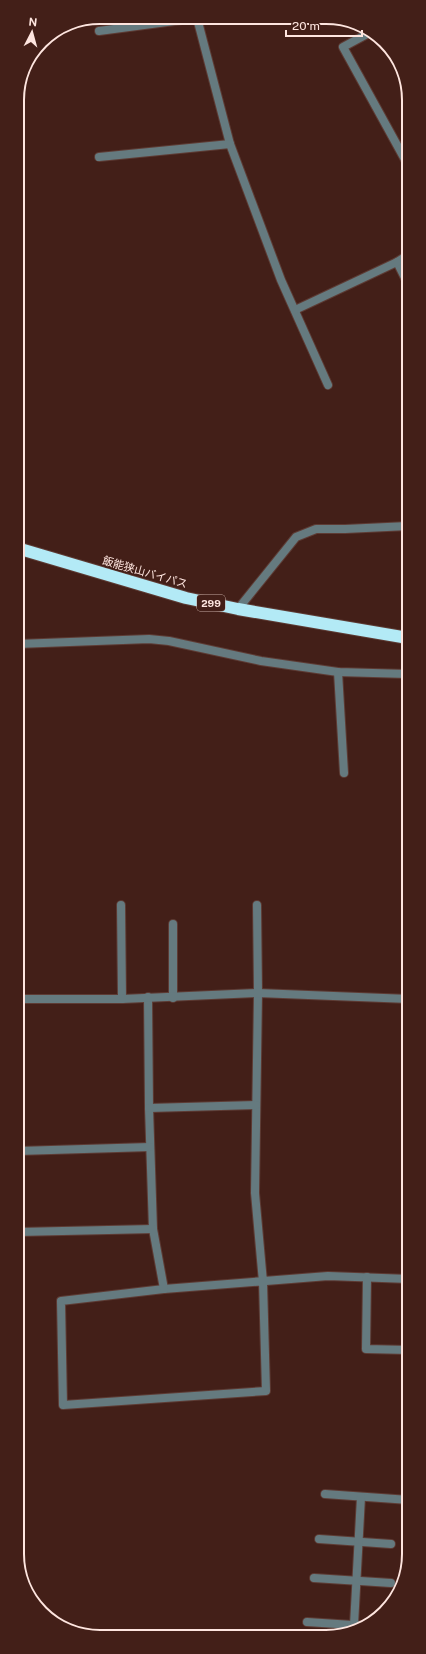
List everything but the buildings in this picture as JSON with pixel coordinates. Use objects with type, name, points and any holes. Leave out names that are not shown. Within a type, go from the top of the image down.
[{"type":"highway","name":"飯能狭山バイパス","points":[[24,550],[186,598],[238,609],[402,637]]},
{"type":"street","points":[[99,31],[150,24]]},
{"type":"street","points":[[199,24],[230,144],[282,280],[328,385]]},
{"type":"street","points":[[365,35],[343,47],[402,154]]},
{"type":"street","points":[[99,157],[230,144]]},
{"type":"street","points":[[295,310],[402,259]]},
{"type":"street","points":[[397,262],[402,272]]},
{"type":"street","points":[[238,609],[296,537],[316,529],[402,526]]},
{"type":"street","points":[[24,644],[149,639],[169,641],[262,661],[338,672],[402,674]]},
{"type":"street","points":[[338,672],[344,773]]},
{"type":"street","points":[[257,904],[258,993],[255,1193],[263,1282],[266,1391],[63,1405],[61,1301],[164,1289],[263,1282],[328,1276],[402,1279]]},
{"type":"street","points":[[121,905],[122,999]]},
{"type":"street","points":[[173,924],[173,998]]},
{"type":"street","points":[[24,999],[173,998],[258,993],[402,999]]},
{"type":"street","points":[[148,997],[149,1108],[153,1229],[164,1289]]},
{"type":"street","points":[[149,1108],[256,1105]]},
{"type":"street","points":[[24,1151],[150,1147]]},
{"type":"street","points":[[24,1232],[153,1229]]},
{"type":"street","points":[[367,1277],[366,1349],[402,1350]]},
{"type":"street","points":[[325,1494],[402,1500]]},
{"type":"street","points":[[354,1625],[361,1497]]},
{"type":"street","points":[[319,1539],[391,1544]]},
{"type":"street","points":[[314,1578],[391,1583]]},
{"type":"street","points":[[307,1622],[353,1625]]}]
